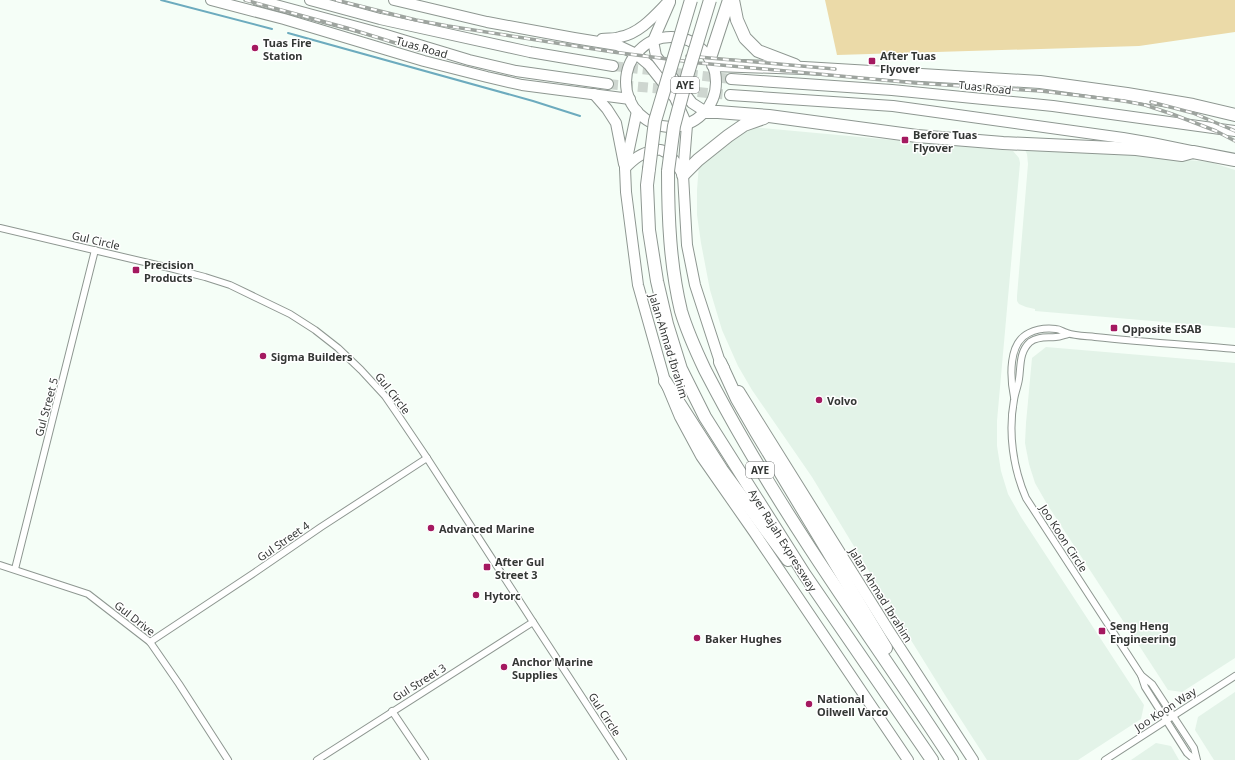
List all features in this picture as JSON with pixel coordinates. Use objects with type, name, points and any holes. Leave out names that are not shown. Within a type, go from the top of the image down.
[{"type":"highway","name":"Ayer Rajah Expressway","points":[[691,0],[655,121],[647,186],[649,230],[657,281],[667,324],[681,369],[705,417],[805,575],[932,760]]},
{"type":"highway","name":"Ayer Rajah Expressway","points":[[710,0],[674,126],[668,171],[669,243],[675,282],[682,312],[694,346],[721,402],[761,471],[803,538],[952,760]]},
{"type":"highway","points":[[730,0],[711,61],[1040,82],[1128,94],[1193,105],[1235,115]]},
{"type":"highway","points":[[733,0],[737,20],[745,38],[758,51],[804,68]]},
{"type":"highway","points":[[706,112],[769,116],[917,136],[1003,143],[1136,149],[1182,156],[1193,152],[1235,160]]},
{"type":"highway","points":[[683,175],[698,160],[744,125],[769,116]]},
{"type":"highway","points":[[720,362],[737,399],[756,432],[875,629],[936,736]]},
{"type":"highway","points":[[665,381],[722,470],[793,567],[805,575]]},
{"type":"main road","name":"Tuas Road","points":[[211,0],[284,19],[424,61],[487,77],[522,85],[630,100]]},
{"type":"main road","name":"Tuas Road","points":[[257,0],[383,34],[469,60],[516,70],[608,84]]},
{"type":"main road","name":"Tuas Road","points":[[310,0],[380,19],[530,52],[613,66]]},
{"type":"main road","points":[[394,0],[487,22],[617,45],[636,54],[649,65],[675,98],[687,125]]},
{"type":"main road","points":[[574,38],[595,39],[620,37],[635,32],[671,0]]},
{"type":"main road","points":[[671,0],[653,41],[656,56],[692,103],[706,112]]},
{"type":"main road","points":[[674,37],[685,39],[694,43],[703,50],[711,61],[716,77],[716,90],[713,102],[706,112],[698,119],[687,125],[678,127],[668,128],[649,122],[637,111],[630,100],[627,90],[626,81],[628,71],[636,54],[644,46],[653,41],[674,37]]},
{"type":"main road","name":"Tuas Road","points":[[731,79],[892,90],[1053,106],[1235,132]]},
{"type":"main road","points":[[594,94],[607,108],[616,123],[625,168]]},
{"type":"main road","points":[[730,95],[894,106],[1130,139],[1193,152]]},
{"type":"main road","name":"Jalan Ahmad Ibrahim","points":[[637,111],[625,168],[626,192],[638,284],[665,381],[680,417],[701,456],[908,760]]},
{"type":"main road","name":"Jalan Ahmad Ibrahim","points":[[687,125],[683,175],[688,245],[695,285],[720,362],[885,624],[973,760]]},
{"type":"main road","points":[[625,168],[637,156],[658,150],[664,151],[676,162],[683,175]]},
{"type":"street","name":"Gul Circle","points":[[0,228],[205,277],[230,285],[290,314],[333,343],[385,396],[428,458],[623,760]]},
{"type":"street","name":"Gul Street 5","points":[[15,569],[95,250]]},
{"type":"street","name":"Joo Koon Circle","points":[[1196,760],[1187,753],[1145,687],[1141,675],[1026,498],[1020,484],[1012,441],[1012,411],[1014,398],[1011,380],[1014,352],[1017,344],[1028,333],[1037,330],[1058,329],[1068,334],[1235,349]]},
{"type":"street","name":"Gul Street 4","points":[[150,642],[321,527],[428,458]]},
{"type":"street","name":"Gul Drive","points":[[0,565],[88,594],[150,642],[228,760]]},
{"type":"street","name":"Gul Street 3","points":[[317,760],[325,758],[392,711],[533,622]]},
{"type":"street","name":"Joo Koon Circle","points":[[1141,675],[1152,684],[1194,748],[1196,760]]},
{"type":"street","name":"Joo Koon Way","points":[[1105,760],[1235,676]]},
{"type":"street","points":[[392,711],[425,760]]},
{"type":"shaded area","points":[[825,0],[1235,0],[1235,32],[1139,46],[837,55]]},
{"type":"shaded area","points":[[750,127],[1013,151],[1019,158],[1020,163],[997,421],[997,446],[1001,471],[1008,494],[1021,517],[1144,705],[1141,719],[1078,760],[987,760],[901,624],[812,477],[752,390],[738,366],[722,330],[710,290],[697,215],[697,190],[699,164]]},
{"type":"shaded area","points":[[1025,150],[1133,155],[1210,162],[1235,170],[1235,328],[1035,311],[1035,309],[1019,304],[1017,301],[1017,296],[1028,164]]},
{"type":"shaded area","points":[[1046,347],[1235,363],[1235,658],[1182,692],[1168,690],[1047,504],[1035,483],[1029,464],[1025,443],[1026,423],[1032,358]]},
{"type":"shaded area","points":[[1235,692],[1235,760],[1214,760],[1195,730],[1198,717]]},
{"type":"shaded area","points":[[1156,743],[1171,746],[1179,760],[1131,760]]},
{"type":"waterway","points":[[161,0],[272,29]]},
{"type":"waterway","points":[[288,33],[533,101],[580,116]]},
{"type":"tunnel","points":[[613,66],[731,79]]},
{"type":"tunnel","points":[[608,84],[730,95]]},
{"type":"railway","points":[[245,0],[347,28],[418,50]]},
{"type":"railway","points":[[336,0],[416,20],[613,52],[699,63],[915,83],[1041,91],[1124,101],[1145,105],[1172,114],[1216,131],[1235,141]]},
{"type":"railway","points":[[687,56],[835,69]]},
{"type":"railway","points":[[1151,102],[1193,113],[1235,131]]},
{"type":"place","name":"Tuas Fire Station","points":[[255,48]]},
{"type":"place","name":"After Tuas Flyover","points":[[872,61]]},
{"type":"place","name":"Before Tuas Flyover","points":[[905,140]]},
{"type":"place","name":"Precision Products","points":[[136,270]]},
{"type":"place","name":"Opposite ESAB","points":[[1114,328]]},
{"type":"place","name":"Sigma Builders","points":[[263,356]]},
{"type":"place","name":"Volvo","points":[[819,400]]},
{"type":"place","name":"Advanced Marine","points":[[431,528]]},
{"type":"place","name":"After Gul Street 3","points":[[487,567]]},
{"type":"place","name":"Hytorc","points":[[476,595]]},
{"type":"place","name":"Seng Heng Engineering","points":[[1102,631]]},
{"type":"place","name":"Baker Hughes","points":[[697,638]]},
{"type":"place","name":"Anchor Marine Supplies","points":[[504,667]]},
{"type":"place","name":"National Oilwell Varco","points":[[809,704]]}]
